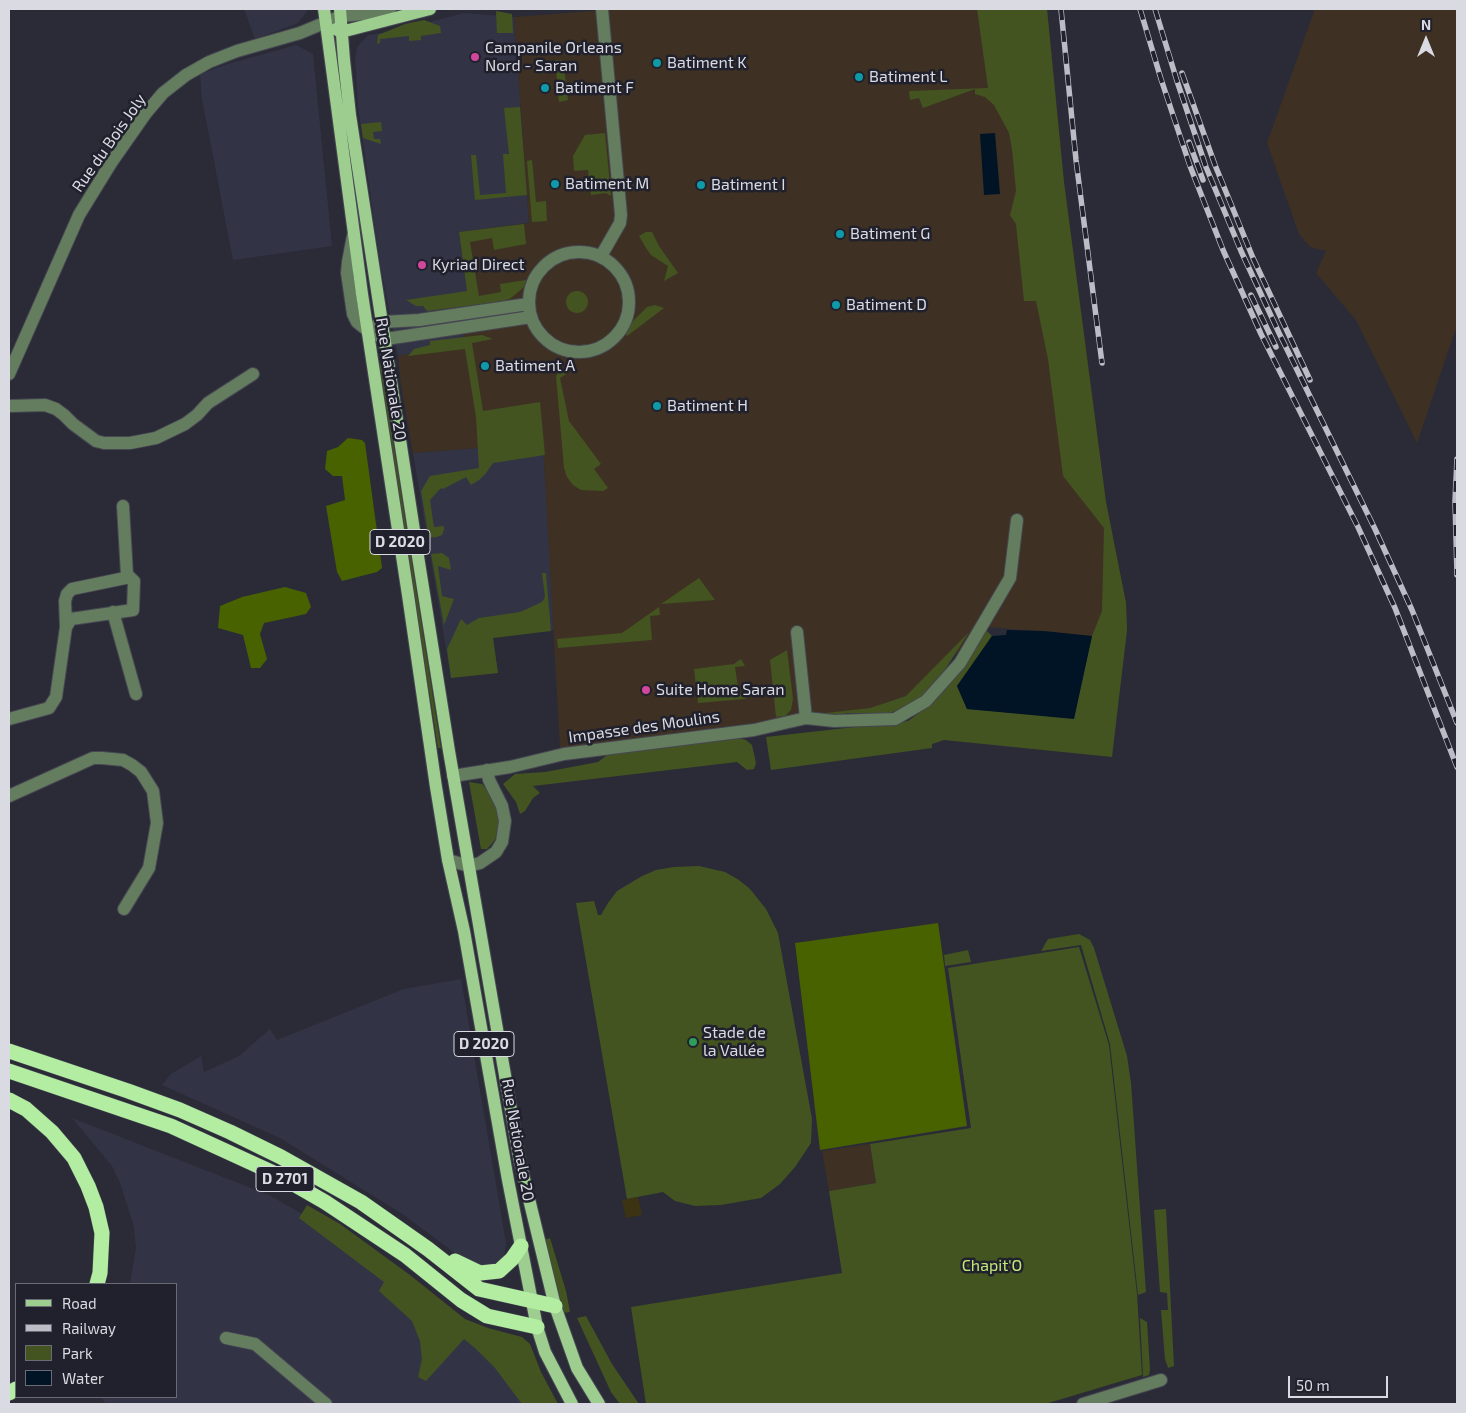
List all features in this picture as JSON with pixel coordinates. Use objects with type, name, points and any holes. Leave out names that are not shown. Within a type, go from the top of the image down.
[{"type":"highway","name":"D 2701","points":[[9,1051],[180,1110],[230,1132],[281,1157],[361,1202],[428,1249],[479,1289],[555,1306]]},
{"type":"highway","name":"D 2701","points":[[9,1071],[170,1126],[278,1175],[325,1202],[405,1255],[461,1300],[480,1312],[487,1316],[537,1327]]},
{"type":"highway","points":[[9,1100],[26,1109],[52,1132],[74,1158],[88,1186],[96,1207],[102,1233],[100,1273],[97,1283]]},
{"type":"highway","name":"D 2701","points":[[428,1249],[480,1273],[492,1273],[503,1269],[521,1246]]},
{"type":"main road","name":"Rue Nationale 20","points":[[324,9],[324,23],[367,330],[448,860],[464,931],[537,1327],[545,1352],[572,1404]]},
{"type":"main road","points":[[324,23],[342,32],[430,9]]},
{"type":"main road","name":"D 2020","points":[[341,12],[342,32]]},
{"type":"main road","name":"Rue Nationale 20","points":[[342,32],[350,115],[386,338],[412,521],[453,776],[520,1162],[555,1306],[578,1368],[597,1402]]},
{"type":"street","name":"Rue du Bois Joly","points":[[9,374],[79,216],[111,163],[146,113],[158,100],[186,74],[237,51],[300,33],[324,23],[341,12],[375,13],[390,9]]},
{"type":"street","points":[[601,256],[620,223],[621,215],[602,9]]},
{"type":"street","points":[[584,252],[601,256],[615,266],[624,280],[629,297],[628,312],[623,326],[615,338],[603,346],[589,351],[567,352],[544,339],[536,329],[528,304],[530,287],[538,272],[551,260],[567,253],[584,252]]},
{"type":"street","points":[[367,330],[383,322],[419,320],[528,304]]},
{"type":"street","points":[[367,330],[386,338],[531,317]]},
{"type":"street","points":[[9,406],[45,405],[56,409],[96,441],[104,443],[130,443],[156,438],[185,424],[197,416],[208,403],[253,374]]},
{"type":"street","points":[[66,627],[71,619],[133,610],[134,581],[128,575],[123,506]]},
{"type":"street","name":"Impasse des Moulins","points":[[453,776],[564,754],[754,730],[806,718],[834,721],[894,719],[926,701],[960,663],[1010,578],[1017,520]]},
{"type":"street","points":[[9,718],[49,708],[56,697],[66,627],[65,601],[67,594],[72,589],[130,577]]},
{"type":"street","points":[[113,612],[136,694]]},
{"type":"street","points":[[797,632],[806,718]]},
{"type":"street","points":[[9,796],[93,758],[124,760],[141,772],[153,791],[157,823],[149,868],[124,909]]},
{"type":"street","points":[[448,860],[469,866],[480,863],[496,852],[502,842],[504,821],[502,806],[489,780],[487,770]]},
{"type":"street","points":[[226,1338],[255,1344],[326,1404]]},
{"type":"street","points":[[1083,1404],[1160,1380]]},
{"type":"shaded area","points":[[244,9],[309,9],[298,23],[255,39]]},
{"type":"shaded area","points":[[619,9],[1047,9],[1064,182],[1106,502],[1126,603],[1127,630],[1092,636],[988,627],[906,696],[870,708],[560,748],[543,443],[413,453],[398,356],[462,344],[467,291],[459,232],[529,223],[514,17]]},
{"type":"shaded area","points":[[1315,9],[1457,9],[1457,325],[1417,443],[1356,320],[1316,273],[1326,251],[1310,247],[1299,234],[1267,143]]},
{"type":"shaded area","points":[[464,13],[514,17],[529,223],[459,232],[467,291],[462,345],[398,356],[380,263],[358,106],[355,57],[358,46],[368,35],[400,30]]},
{"type":"shaded area","points":[[296,45],[313,54],[332,246],[233,260],[202,99],[200,74]]},
{"type":"shaded area","points":[[543,443],[554,630],[493,638],[498,673],[451,678],[413,453]]},
{"type":"shaded area","points":[[461,979],[506,1243],[504,1257],[494,1267],[482,1269],[467,1262],[404,1215],[280,1138],[162,1085],[171,1074],[201,1056],[204,1072],[239,1056],[270,1029],[277,1040],[404,989]]},
{"type":"shaded area","points":[[72,1118],[269,1195],[318,1223],[438,1313],[496,1366],[524,1404],[106,1404],[102,1398],[178,1398],[178,1283],[130,1283],[136,1248],[133,1223],[120,1183],[112,1166]]},
{"type":"shaded area","points":[[870,1144],[876,1183],[829,1191],[822,1151]]},
{"type":"green space","points":[[977,9],[1047,9],[1064,182],[1106,502],[1126,603],[1127,630],[1112,757],[944,740],[932,744],[932,748],[771,770],[766,737],[908,721],[934,702],[986,630],[992,636],[957,686],[967,709],[1074,718],[1092,636],[1102,611],[1104,528],[1063,476],[1048,359],[1036,301],[1024,301],[1016,224],[1010,215],[1016,191],[1009,133],[994,105],[985,97],[975,94],[975,89],[923,108],[919,98],[910,100],[909,91],[988,88]]},
{"type":"green space","points":[[496,11],[512,14],[513,33],[497,33]]},
{"type":"green space","points":[[424,20],[440,26],[441,33],[421,36],[421,40],[409,41],[409,36],[380,39],[380,43],[377,44],[378,35],[405,24]]},
{"type":"green space","points":[[555,60],[563,60],[568,100],[559,102]]},
{"type":"green space","points":[[520,107],[527,195],[475,200],[471,155],[476,155],[480,195],[506,193],[503,154],[509,154],[504,108]]},
{"type":"green space","points":[[381,122],[382,131],[373,132],[374,139],[380,139],[381,144],[363,138],[361,124]]},
{"type":"green space","points":[[605,133],[611,196],[606,193],[591,195],[588,170],[574,171],[573,156],[585,135]]},
{"type":"green space","points":[[532,160],[536,202],[546,201],[547,221],[532,222],[527,161]]},
{"type":"green space","points":[[524,224],[526,244],[494,250],[492,238],[470,242],[479,296],[501,292],[500,284],[526,280],[524,287],[511,298],[504,301],[427,311],[423,306],[416,306],[406,300],[467,291],[459,232]]},
{"type":"green space","points":[[646,232],[652,232],[659,246],[678,273],[664,281],[668,266],[651,255],[646,248],[639,236]]},
{"type":"green space","points":[[577,291],[585,294],[588,302],[585,310],[577,313],[569,310],[566,302],[569,294]]},
{"type":"green space","points":[[655,305],[664,308],[627,336],[625,333],[633,321],[647,307]]},
{"type":"green space","points":[[482,335],[493,339],[472,343],[483,411],[540,402],[545,455],[493,463],[479,480],[471,485],[466,477],[443,489],[441,488],[430,500],[434,527],[444,526],[444,530],[442,535],[429,538],[421,491],[430,476],[479,468],[476,417],[465,349],[408,356],[414,349],[430,345],[430,341]]},
{"type":"green space","points":[[381,363],[441,748],[438,748],[378,364]]},
{"type":"green space","points":[[561,368],[569,372],[560,378],[569,421],[601,464],[594,469],[608,488],[603,491],[581,490],[573,485],[567,477],[564,468],[556,376]]},
{"type":"green space","points":[[348,438],[362,440],[365,443],[382,568],[377,572],[342,581],[337,572],[326,506],[345,500],[342,476],[333,476],[325,469],[327,451],[338,447]]},
{"type":"green space","points":[[442,553],[449,558],[451,570],[438,566],[442,596],[454,599],[444,625],[431,554]]},
{"type":"green space","points":[[542,573],[546,573],[551,631],[493,638],[498,673],[451,678],[447,649],[461,619],[467,625],[479,618],[520,612],[542,602],[545,597]]},
{"type":"green space","points":[[699,578],[715,600],[661,604]]},
{"type":"green space","points":[[285,587],[306,593],[311,607],[306,614],[264,623],[260,634],[267,659],[260,668],[251,668],[243,635],[218,628],[220,606],[242,597]]},
{"type":"green space","points":[[659,607],[660,615],[650,616],[652,640],[558,648],[557,639],[622,633]]},
{"type":"green space","points":[[969,632],[941,676],[925,694],[905,707],[890,713],[848,713],[831,717],[817,714],[870,708],[906,696]]},
{"type":"green space","points":[[787,650],[793,699],[791,710],[785,716],[776,717],[770,660]]},
{"type":"green space","points":[[741,659],[745,666],[735,667],[739,694],[748,694],[747,697],[745,699],[698,703],[694,669],[734,664]]},
{"type":"green space","points":[[737,738],[746,740],[752,745],[756,763],[754,769],[747,770],[737,762],[533,786],[540,793],[533,798],[525,811],[520,814],[516,802],[503,784],[515,774],[545,772],[598,762],[611,752]]},
{"type":"green space","points":[[469,782],[482,784],[494,798],[498,815],[498,830],[495,840],[487,849],[481,849]]},
{"type":"green space","points":[[699,866],[725,872],[750,889],[766,909],[778,933],[812,1119],[811,1143],[795,1167],[780,1184],[761,1198],[721,1205],[695,1206],[675,1201],[663,1192],[627,1199],[576,903],[594,901],[598,915],[601,915],[617,891],[642,876],[656,870]]},
{"type":"green space","points":[[938,923],[967,1126],[820,1150],[795,943]]},
{"type":"green space","points":[[1079,934],[1090,940],[1094,948],[1127,1056],[1131,1083],[1146,1292],[1138,1295],[1110,1044],[1081,945],[1041,951],[1048,939]]},
{"type":"green space","name":"Chapit'O","points":[[1079,947],[1109,1045],[1137,1294],[1142,1375],[1045,1404],[646,1404],[631,1307],[842,1273],[829,1191],[876,1183],[870,1144],[971,1128],[948,968]]},
{"type":"green space","points":[[968,950],[971,962],[945,966],[944,955]]},
{"type":"green space","points":[[307,1205],[340,1224],[410,1275],[465,1319],[488,1328],[522,1337],[530,1344],[541,1372],[558,1404],[522,1404],[495,1368],[464,1339],[426,1381],[418,1377],[422,1359],[420,1341],[412,1321],[379,1291],[384,1282],[299,1218]]},
{"type":"green space","points":[[1166,1209],[1174,1366],[1168,1368],[1165,1359],[1161,1310],[1168,1310],[1167,1293],[1160,1292],[1154,1210]]},
{"type":"green space","points":[[550,1238],[566,1291],[570,1312],[564,1313],[544,1240]]},
{"type":"green space","points":[[586,1316],[612,1364],[639,1404],[620,1404],[611,1392],[577,1318]]},
{"type":"green space","points":[[1140,1318],[1147,1322],[1150,1370],[1149,1375],[1143,1377]]},
{"type":"sand","points":[[638,1197],[642,1215],[626,1218],[622,1200]]},
{"type":"water","points":[[995,133],[1000,194],[984,195],[980,134]]},
{"type":"water","points":[[1007,630],[1044,631],[1092,636],[1074,719],[967,709],[957,686],[992,636],[1006,635]]},
{"type":"railway","points":[[1061,9],[1076,160],[1102,363]]},
{"type":"railway","points":[[1140,9],[1190,166],[1223,250],[1261,334],[1358,527],[1395,608],[1457,767]]},
{"type":"railway","points":[[1155,9],[1206,167],[1241,251],[1375,529],[1412,610],[1457,723]]},
{"type":"railway","points":[[1182,73],[1215,165],[1253,258],[1310,380]]},
{"type":"railway","points":[[1189,142],[1203,180]]},
{"type":"railway","points":[[1251,295],[1276,347]]},
{"type":"railway","points":[[1457,459],[1455,501],[1457,575]]},
{"type":"place","name":"Campanile Orleans Nord - Saran","points":[[475,57]]},
{"type":"place","name":"Batiment K","points":[[657,63]]},
{"type":"place","name":"Batiment L","points":[[859,77]]},
{"type":"place","name":"Batiment F","points":[[545,88]]},
{"type":"place","name":"Batiment M","points":[[555,184]]},
{"type":"place","name":"Batiment I","points":[[701,185]]},
{"type":"place","name":"Batiment G","points":[[840,234]]},
{"type":"place","name":"Kyriad Direct","points":[[422,265]]},
{"type":"place","name":"Batiment D","points":[[836,305]]},
{"type":"place","name":"Batiment A","points":[[485,366]]},
{"type":"place","name":"Batiment H","points":[[657,406]]},
{"type":"place","name":"Suite Home Saran","points":[[646,690]]},
{"type":"place","name":"Stade de la Vallée","points":[[693,1042]]}]
